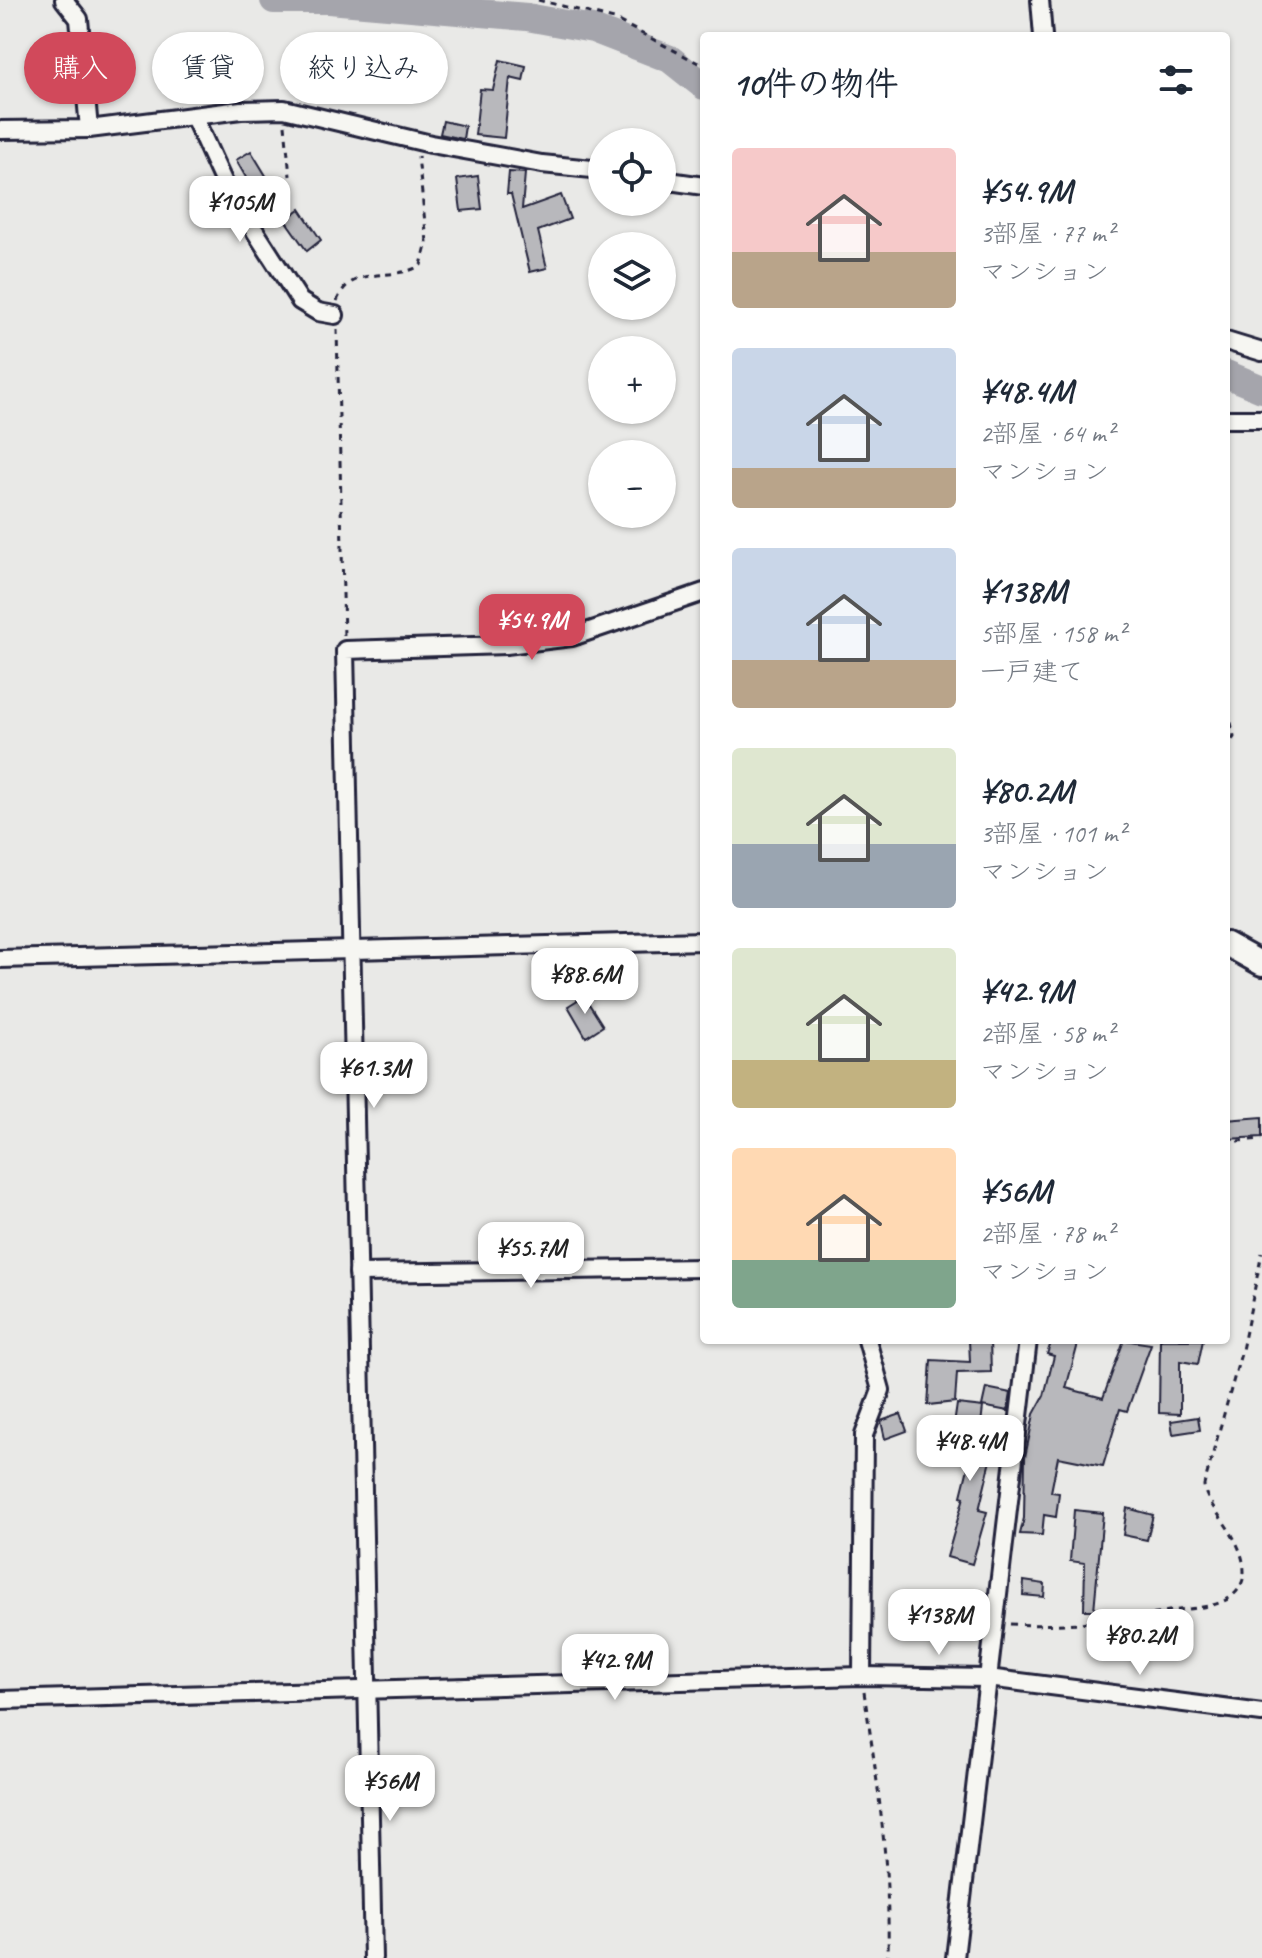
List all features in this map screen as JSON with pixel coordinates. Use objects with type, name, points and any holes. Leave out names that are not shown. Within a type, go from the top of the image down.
[{"type":"street","points":[[64,0],[79,19],[89,129]]},
{"type":"street","points":[[1040,0],[1043,32]]},
{"type":"street","points":[[0,130],[89,129],[284,109],[417,141],[542,164],[588,169]]},
{"type":"street","points":[[194,117],[224,183],[300,301],[318,312],[335,315]]},
{"type":"street","points":[[676,182],[700,185]]},
{"type":"street","points":[[1230,342],[1262,352]]},
{"type":"street","points":[[1230,419],[1262,419]]},
{"type":"street","points":[[373,1958],[345,650],[506,645],[572,637],[700,593]]},
{"type":"street","points":[[0,959],[700,941]]},
{"type":"street","points":[[1230,946],[1262,964]]},
{"type":"street","points":[[358,1273],[700,1268]]},
{"type":"street","points":[[862,1676],[864,1435],[881,1390],[868,1344]]},
{"type":"street","points":[[955,1958],[1028,1344]]},
{"type":"street","points":[[0,1700],[862,1676],[988,1678],[1262,1713]]},
{"type":"path","points":[[538,0],[614,19],[700,64]]},
{"type":"path","points":[[284,109],[290,176]]},
{"type":"path","points":[[345,650],[338,335],[335,315],[342,290],[349,283],[367,275],[413,270],[425,258],[427,242],[417,141]]},
{"type":"path","points":[[1230,718],[1234,737],[1230,742]]},
{"type":"path","points":[[1230,1142],[1262,1139]]},
{"type":"path","points":[[994,1624],[1086,1625],[1216,1604],[1239,1589],[1244,1576],[1242,1557],[1227,1522],[1204,1492],[1204,1485],[1242,1350],[1262,1253]]},
{"type":"path","points":[[862,1676],[885,1834],[889,1880],[888,1958]]},
{"type":"building","points":[[500,60],[526,66],[523,81],[510,78],[504,138],[475,135],[480,89],[493,90]]},
{"type":"building","points":[[443,121],[465,126],[463,139],[440,134]]},
{"type":"building","points":[[251,151],[268,179],[252,188],[236,160]]},
{"type":"building","points":[[509,172],[525,173],[522,209],[561,195],[570,219],[538,231],[547,268],[530,272],[511,194],[507,194]]},
{"type":"building","points":[[478,176],[482,209],[461,211],[457,179]]},
{"type":"building","points":[[300,209],[321,240],[307,251],[285,220]]},
{"type":"building","points":[[584,996],[603,1026],[586,1037],[568,1006]]},
{"type":"building","points":[[1262,1117],[1262,1137],[1230,1139],[1230,1120]]},
{"type":"building","points":[[969,1344],[990,1344],[991,1372],[957,1373],[955,1402],[928,1405],[931,1360],[970,1362]]},
{"type":"building","points":[[1051,1344],[1078,1344],[1066,1388],[1103,1398],[1123,1344],[1151,1344],[1127,1411],[1120,1409],[1103,1466],[1058,1457],[1051,1492],[1059,1493],[1056,1517],[1044,1515],[1042,1535],[1020,1534],[1024,1518],[1025,1457],[1034,1414],[1044,1396],[1054,1356],[1047,1354]]},
{"type":"building","points":[[1160,1344],[1202,1344],[1198,1364],[1180,1361],[1180,1414],[1159,1413]]},
{"type":"building","points":[[986,1388],[1011,1393],[1008,1411],[982,1406]]},
{"type":"building","points":[[957,1404],[983,1407],[978,1450],[993,1452],[979,1510],[987,1512],[972,1564],[947,1557],[964,1497],[961,1496],[971,1456],[950,1453]]},
{"type":"building","points":[[901,1414],[907,1431],[885,1439],[881,1421]]},
{"type":"building","points":[[1198,1417],[1200,1430],[1173,1434],[1171,1421]]},
{"type":"building","points":[[1127,1508],[1153,1515],[1147,1540],[1123,1535]]},
{"type":"building","points":[[1074,1510],[1103,1513],[1094,1610],[1084,1610],[1085,1563],[1070,1561]]},
{"type":"building","points":[[1024,1581],[1045,1584],[1044,1597],[1023,1595]]},
{"type":"waterway","points":[[274,0],[329,0],[527,17],[593,29],[670,59],[700,83]]},
{"type":"waterway","points":[[1230,376],[1262,389]]}]
